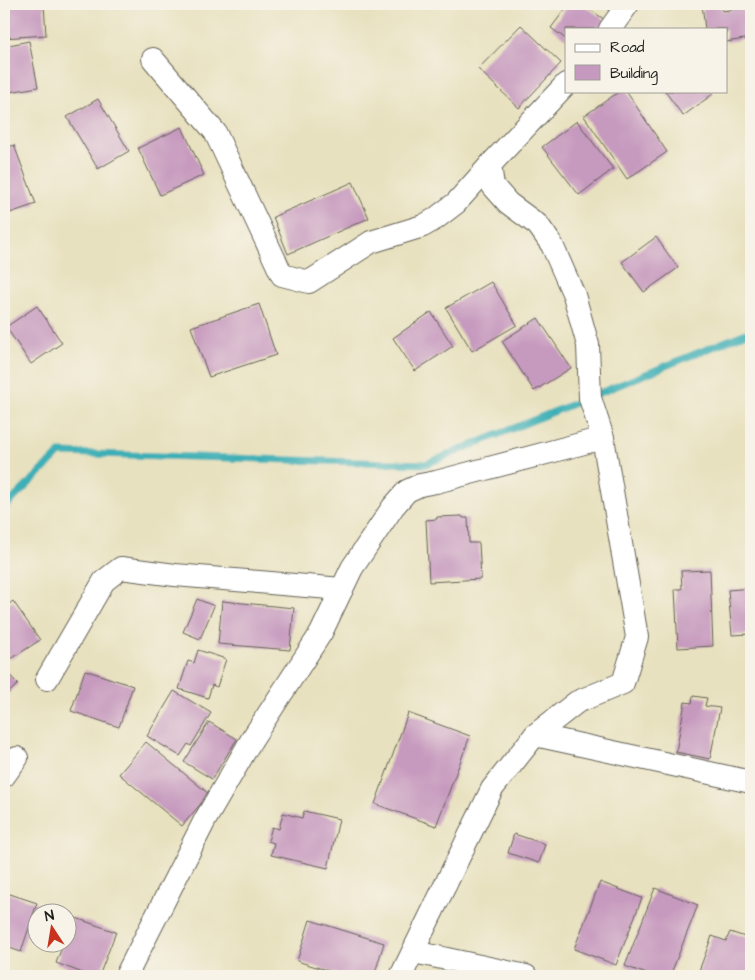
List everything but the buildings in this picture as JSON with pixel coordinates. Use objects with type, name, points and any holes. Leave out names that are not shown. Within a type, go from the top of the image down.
[{"type":"street","points":[[611,28],[628,4]]},
{"type":"street","points":[[152,59],[215,132],[282,275],[309,282],[371,242],[423,226],[456,203],[565,85]]},
{"type":"street","points":[[400,976],[414,952],[492,789],[535,735],[577,702],[623,683],[637,637],[602,438],[590,398],[588,345],[574,295],[552,245],[538,225],[508,203],[493,186],[490,165]]},
{"type":"street","points":[[126,976],[205,820],[252,739],[321,633],[352,568],[393,507],[408,491],[420,485],[602,438]]},
{"type":"street","points":[[47,679],[104,581],[121,568],[175,575],[342,589]]},
{"type":"street","points":[[535,735],[751,782]]},
{"type":"street","points":[[4,776],[17,758]]},
{"type":"street","points":[[414,952],[526,976]]},
{"type":"waterway","points":[[4,508],[60,453],[426,464],[751,331]]}]
